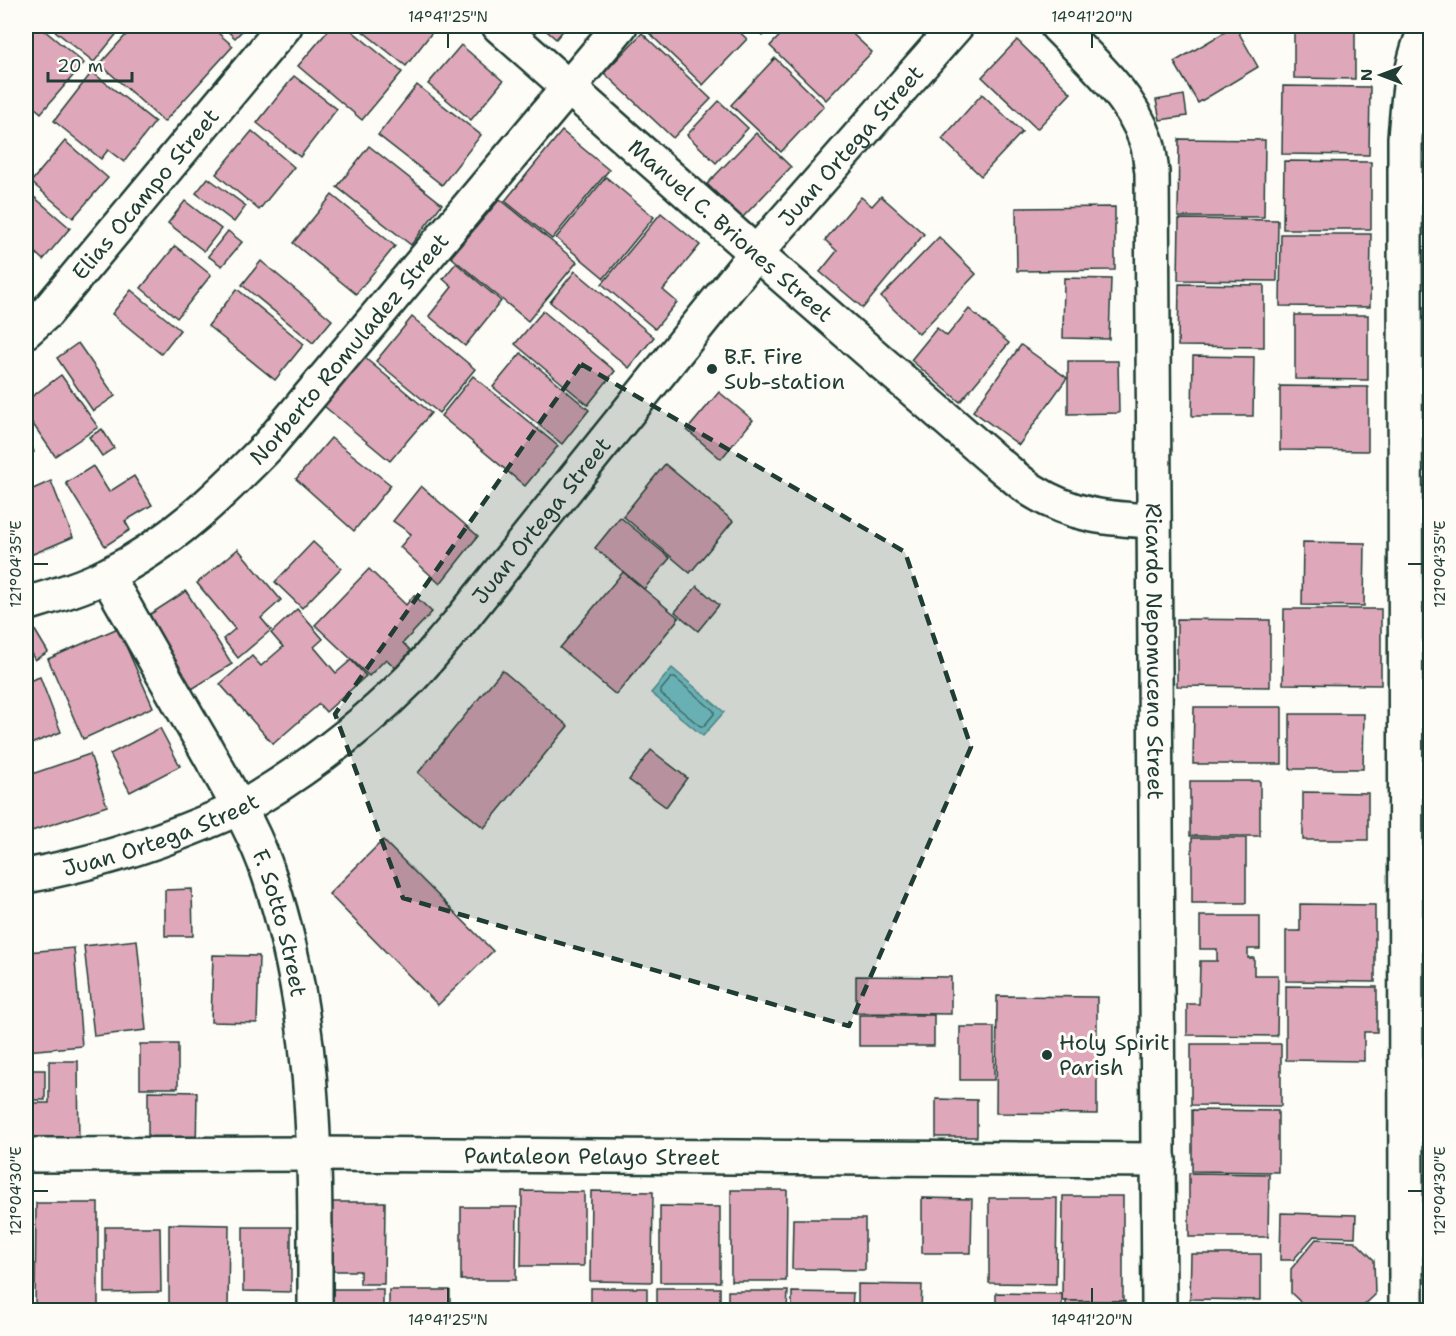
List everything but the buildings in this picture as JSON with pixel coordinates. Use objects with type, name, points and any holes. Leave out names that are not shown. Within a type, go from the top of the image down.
[{"type":"street","name":"Elias Ocampo Street","points":[[26,331],[46,313],[285,26]]},
{"type":"street","name":"Manuel C. Briones Street","points":[[499,26],[996,462],[1033,491],[1070,509],[1108,519],[1154,521]]},
{"type":"street","name":"Norberto Romuladez Street","points":[[26,604],[62,594],[107,576],[153,549],[215,500],[267,447],[620,26]]},
{"type":"street","name":"Juan Ortega Street","points":[[26,876],[74,867],[159,842],[240,808],[258,799],[309,764],[359,726],[409,680],[458,625],[756,253],[956,26]]},
{"type":"street","name":"Ricardo Nepomuceno Street","points":[[1057,26],[1108,78],[1131,108],[1147,141],[1152,172],[1159,1311]]},
{"type":"street","points":[[1406,1311],[1405,138],[1410,84],[1423,34],[1428,26]]},
{"type":"street","name":"F. Sotto Street","points":[[107,576],[240,808],[269,873],[288,939],[303,1014],[310,1080],[315,1154],[315,1311]]},
{"type":"street","name":"Pantaleon Pelayo Street","points":[[26,1155],[315,1154],[1159,1160]]},
{"type":"highlighted area","points":[[581,364],[905,552],[971,747],[849,1026],[403,898],[335,714]]},
{"type":"water","points":[[672,668],[724,712],[703,736],[651,693]]},
{"type":"place","name":"B.F. Fire Sub-station","points":[[712,369]]},
{"type":"place","name":"Holy Spirit Parish","points":[[1047,1055]]}]
